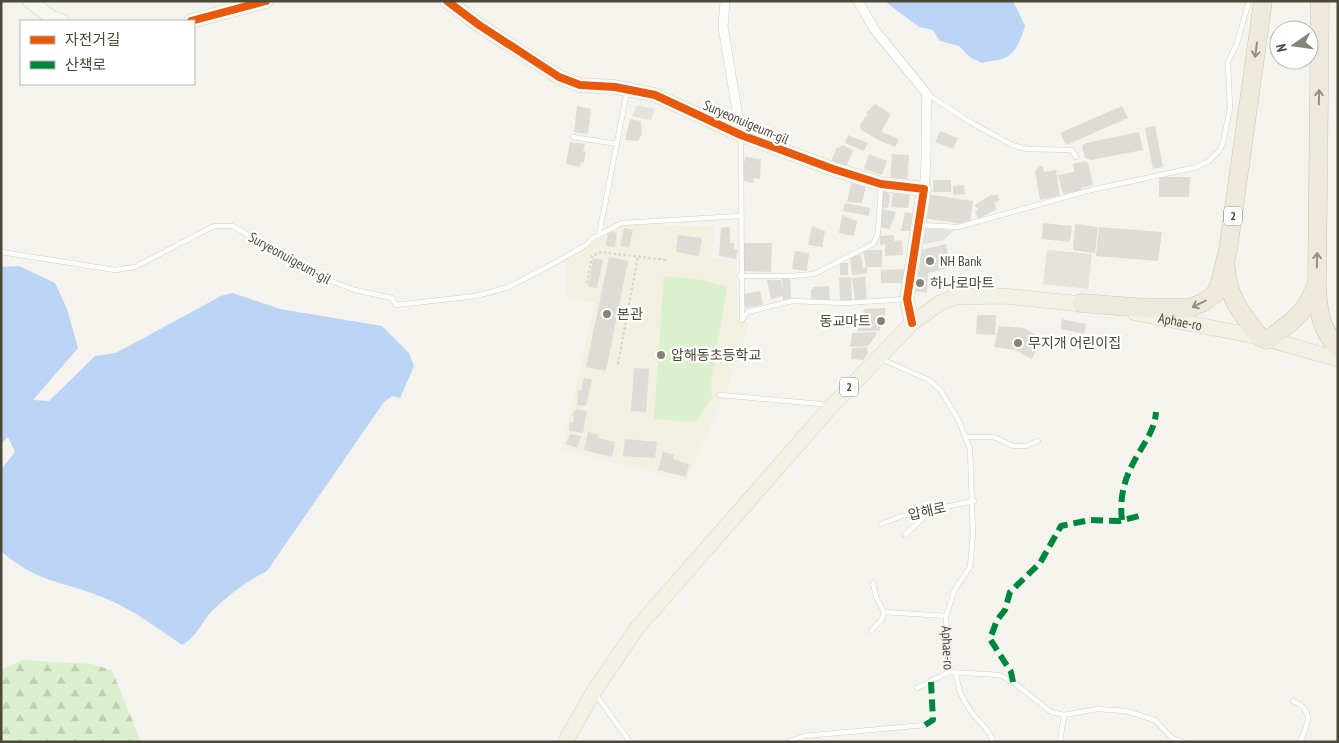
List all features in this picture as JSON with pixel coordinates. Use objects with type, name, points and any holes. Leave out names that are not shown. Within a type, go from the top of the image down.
[{"type":"highway","name":"2","points":[[1081,303],[1190,308],[1202,303],[1215,294],[1220,283],[1228,250],[1263,1]]},
{"type":"highway","points":[[1320,1],[1318,305],[1323,328],[1338,348]]},
{"type":"highway","points":[[1228,250],[1226,268],[1228,289],[1237,308],[1263,338],[1302,312],[1311,301],[1317,282]]},
{"type":"main road","name":"Aphae-ro","points":[[565,742],[593,692],[637,628],[828,410],[877,357],[912,322],[940,303],[955,297],[1003,296],[1081,303],[1263,338],[1338,359]]},
{"type":"street","points":[[30,1],[52,18],[59,20]]},
{"type":"street","points":[[195,20],[266,1]]},
{"type":"street","name":"Suryeonuigeum-gil","points":[[447,1],[479,25],[559,77],[580,86],[627,89],[655,95],[741,135],[833,170],[881,184],[924,189]]},
{"type":"street","points":[[725,1],[723,27],[741,135]]},
{"type":"street","points":[[858,1],[874,29],[928,94],[924,128],[927,165],[907,299],[912,322]]},
{"type":"lane","points":[[918,224],[958,227],[1074,194],[1161,173],[1198,167],[1209,160],[1223,143],[1230,108],[1228,62],[1237,43],[1249,1]]},
{"type":"lane","points":[[599,235],[627,89]]},
{"type":"lane","points":[[928,94],[1008,143],[1026,149],[1072,150],[1076,157]]},
{"type":"lane","name":"Suryeonuigeum-gil","points":[[741,135],[740,276],[742,320],[748,312],[792,301],[845,302],[907,299]]},
{"type":"lane","points":[[573,137],[617,144]]},
{"type":"lane","points":[[740,276],[814,274],[874,244],[878,234],[881,184]]},
{"type":"lane","name":"Suryeonuigeum-gil","points":[[1,252],[115,270],[135,266],[214,226],[233,226],[313,274],[355,290],[392,298],[396,305],[476,296],[509,287],[622,223],[740,216]]},
{"type":"lane","name":"Aphae-ro","points":[[877,357],[896,368],[929,380],[941,391],[966,437],[972,464],[974,501],[970,567],[956,589],[946,616],[949,672],[1000,675],[1013,682],[1051,712],[1064,715]]},
{"type":"lane","points":[[720,395],[821,404],[828,410]]},
{"type":"lane","points":[[966,437],[994,437],[1013,446],[1026,446],[1038,441]]},
{"type":"lane","name":"압해로","points":[[881,524],[902,516],[929,512],[974,501]]},
{"type":"lane","points":[[905,536],[929,512]]},
{"type":"lane","points":[[871,631],[882,619],[884,612],[876,597],[873,583]]},
{"type":"lane","points":[[884,612],[946,616]]},
{"type":"lane","points":[[917,688],[949,672]]},
{"type":"lane","points":[[956,673],[961,696],[992,736],[993,742]]},
{"type":"lane","points":[[593,692],[630,742]]},
{"type":"lane","points":[[1293,701],[1303,706],[1307,714],[1308,726],[1300,742]]},
{"type":"lane","points":[[1060,742],[1064,715],[1097,709],[1126,711],[1155,720],[1172,738],[1183,742]]},
{"type":"lane","points":[[788,742],[804,736],[925,725]]},
{"type":"path","points":[[587,283],[592,256],[595,254],[613,252],[666,260]]},
{"type":"path","points":[[618,364],[638,256]]},
{"type":"shaded area","points":[[637,105],[655,109],[651,120],[632,116]]},
{"type":"shaded area","name":"압해동초등학교","points":[[614,225],[714,226],[712,258],[736,262],[738,318],[749,323],[728,387],[686,481],[562,450],[595,303],[567,297],[564,259]]},
{"type":"shaded area","points":[[921,228],[954,230],[944,240],[919,245]]},
{"type":"shaded area","points":[[1047,250],[1092,254],[1088,289],[1043,284]]},
{"type":"green space","points":[[664,276],[701,280],[727,287],[711,382],[712,398],[696,421],[692,422],[654,419]]},
{"type":"green space","points":[[22,660],[92,664],[112,670],[141,742],[1,742],[1,670]]},
{"type":"water","points":[[887,1],[1013,1],[1025,26],[1013,52],[1004,58],[982,63],[971,58],[959,46],[940,41],[933,30],[919,27],[887,3]]},
{"type":"water","points":[[19,266],[55,283],[67,309],[78,348],[33,400],[49,401],[95,356],[116,353],[221,296],[232,293],[280,309],[382,326],[409,353],[414,366],[400,398],[392,396],[384,402],[267,571],[225,599],[213,610],[195,634],[182,645],[123,607],[87,591],[38,575],[1,551],[1,470],[15,452],[8,437],[1,444],[1,267]]},
{"type":"building","points":[[875,104],[891,114],[881,132],[899,139],[895,147],[876,139],[860,129],[860,124],[868,114],[866,113]]},
{"type":"building","points":[[577,106],[591,109],[588,134],[574,132]]},
{"type":"building","points":[[1122,106],[1128,118],[1066,145],[1060,133]]},
{"type":"building","points":[[630,119],[641,121],[642,134],[638,141],[625,140]]},
{"type":"building","points":[[1155,126],[1163,167],[1153,169],[1145,128]]},
{"type":"building","points":[[940,131],[958,138],[953,149],[935,142]]},
{"type":"building","points":[[1139,132],[1143,150],[1091,160],[1085,158],[1082,146],[1086,143]]},
{"type":"building","points":[[848,135],[868,143],[864,151],[845,143]]},
{"type":"building","points":[[570,142],[585,144],[583,151],[586,152],[584,162],[581,162],[580,167],[566,164]]},
{"type":"building","points":[[842,145],[853,150],[845,170],[830,164],[837,147],[840,148]]},
{"type":"building","points":[[869,154],[887,161],[882,175],[864,169]]},
{"type":"building","points":[[892,154],[909,155],[907,185],[890,184]]},
{"type":"building","points":[[745,157],[761,159],[760,179],[754,178],[753,183],[743,181],[742,178]]},
{"type":"building","points":[[1085,161],[1088,163],[1093,185],[1081,188],[1082,191],[1063,194],[1058,175],[1074,172],[1073,164]]},
{"type":"building","points":[[1040,166],[1043,166],[1044,172],[1056,170],[1060,196],[1040,200],[1035,171]]},
{"type":"building","points":[[1159,177],[1190,177],[1189,197],[1159,197]]},
{"type":"building","points":[[933,180],[951,180],[951,192],[933,192]]},
{"type":"building","points":[[851,183],[866,186],[862,203],[847,202]]},
{"type":"building","points":[[964,185],[965,194],[953,195],[953,186]]},
{"type":"building","points":[[880,190],[886,191],[890,195],[888,208],[878,207]]},
{"type":"building","points":[[893,193],[910,195],[908,208],[891,207]]},
{"type":"building","points":[[926,194],[973,201],[970,222],[966,221],[963,224],[923,218]]},
{"type":"building","points":[[992,194],[993,196],[997,194],[1000,200],[994,203],[997,209],[978,219],[975,211],[978,210],[975,205]]},
{"type":"building","points":[[845,203],[870,208],[869,216],[843,211]]},
{"type":"building","points":[[882,209],[896,212],[890,229],[879,227]]},
{"type":"building","points":[[905,212],[915,214],[912,231],[901,231]]},
{"type":"building","points":[[842,215],[857,221],[854,236],[839,233]]},
{"type":"building","points":[[1043,223],[1072,226],[1070,242],[1042,239]]},
{"type":"building","points":[[1075,224],[1098,227],[1095,253],[1073,250]]},
{"type":"building","points":[[812,226],[825,231],[822,247],[808,245]]},
{"type":"building","points":[[730,227],[730,243],[734,243],[734,249],[738,249],[736,259],[719,256],[721,228]]},
{"type":"building","points":[[1099,227],[1162,232],[1158,261],[1096,256]]},
{"type":"building","points":[[624,228],[633,230],[629,248],[620,246]]},
{"type":"building","points":[[608,231],[617,233],[615,247],[606,246]]},
{"type":"building","points":[[678,235],[702,238],[699,256],[676,252]]},
{"type":"building","points":[[894,235],[894,241],[902,240],[903,255],[885,256],[885,244],[880,245],[880,236]]},
{"type":"building","points":[[743,243],[772,243],[771,272],[742,271]]},
{"type":"building","points":[[946,244],[948,254],[943,255],[945,269],[928,273],[927,293],[911,291],[915,271],[920,271],[917,251]]},
{"type":"building","points":[[863,250],[882,250],[882,267],[866,267]]},
{"type":"building","points":[[795,251],[809,253],[807,271],[792,269]]},
{"type":"building","points":[[861,255],[863,268],[867,267],[867,273],[852,275],[850,256]]},
{"type":"building","name":"본관","points":[[609,257],[628,261],[606,371],[586,367]]},
{"type":"building","points":[[593,258],[603,260],[597,288],[588,287]]},
{"type":"building","points":[[840,263],[848,263],[848,275],[840,275]]},
{"type":"building","points":[[905,269],[905,283],[881,283],[881,270]]},
{"type":"building","points":[[790,277],[791,300],[783,300],[783,296],[771,299],[767,280],[781,280],[783,293],[782,278]]},
{"type":"building","points":[[851,277],[852,300],[840,300],[839,278]]},
{"type":"building","points":[[865,277],[867,299],[855,300],[852,278]]},
{"type":"building","points":[[829,286],[830,300],[811,300],[811,289],[813,287]]},
{"type":"building","points":[[760,291],[763,305],[746,308],[743,294]]},
{"type":"building","points":[[885,308],[885,321],[879,331],[857,331],[864,309]]},
{"type":"building","points":[[977,315],[996,315],[995,335],[976,334]]},
{"type":"building","points":[[1062,319],[1086,324],[1084,334],[1061,329]]},
{"type":"building","name":"무지개 어린이집","points":[[999,326],[1024,328],[1042,338],[1032,359],[1015,350],[994,347]]},
{"type":"building","points":[[876,332],[876,336],[868,346],[850,347],[852,333]]},
{"type":"building","points":[[867,347],[868,353],[864,360],[851,359],[852,348]]},
{"type":"building","points":[[634,368],[649,369],[646,412],[631,411]]},
{"type":"building","points":[[584,378],[592,379],[586,406],[577,405],[578,391],[581,390]]},
{"type":"building","points":[[576,409],[587,411],[583,433],[569,431],[570,422],[573,423],[574,416],[572,415]]},
{"type":"building","points":[[588,432],[598,435],[598,438],[615,442],[612,457],[584,450]]},
{"type":"building","points":[[570,434],[581,436],[577,448],[566,444]]},
{"type":"building","points":[[625,439],[657,442],[655,458],[623,456]]},
{"type":"building","points":[[663,452],[674,455],[673,459],[689,464],[686,477],[658,470]]},
{"type":"marked path","points":[[1122,520],[1121,503],[1126,479],[1152,430],[1156,412]]},
{"type":"marked path","points":[[1013,682],[1011,672],[990,639],[997,620],[1005,610],[1010,592],[1040,563],[1061,526],[1090,520],[1119,521],[1143,515]]},
{"type":"marked path","points":[[925,725],[933,720],[931,682]]},
{"type":"cycle path","points":[[195,20],[266,1]]},
{"type":"cycle path","points":[[447,1],[479,25],[559,77],[580,85],[615,87],[655,95],[741,135],[833,169],[881,184],[924,189],[907,299],[912,323]]},
{"type":"place","name":"NH Bank","points":[[930,261]]},
{"type":"place","name":"하나로마트","points":[[920,283]]},
{"type":"place","name":"본관","points":[[607,314]]},
{"type":"place","name":"동교마트","points":[[881,321]]},
{"type":"place","name":"무지개 어린이집","points":[[1018,343]]},
{"type":"place","name":"압해동초등학교","points":[[661,355]]}]
